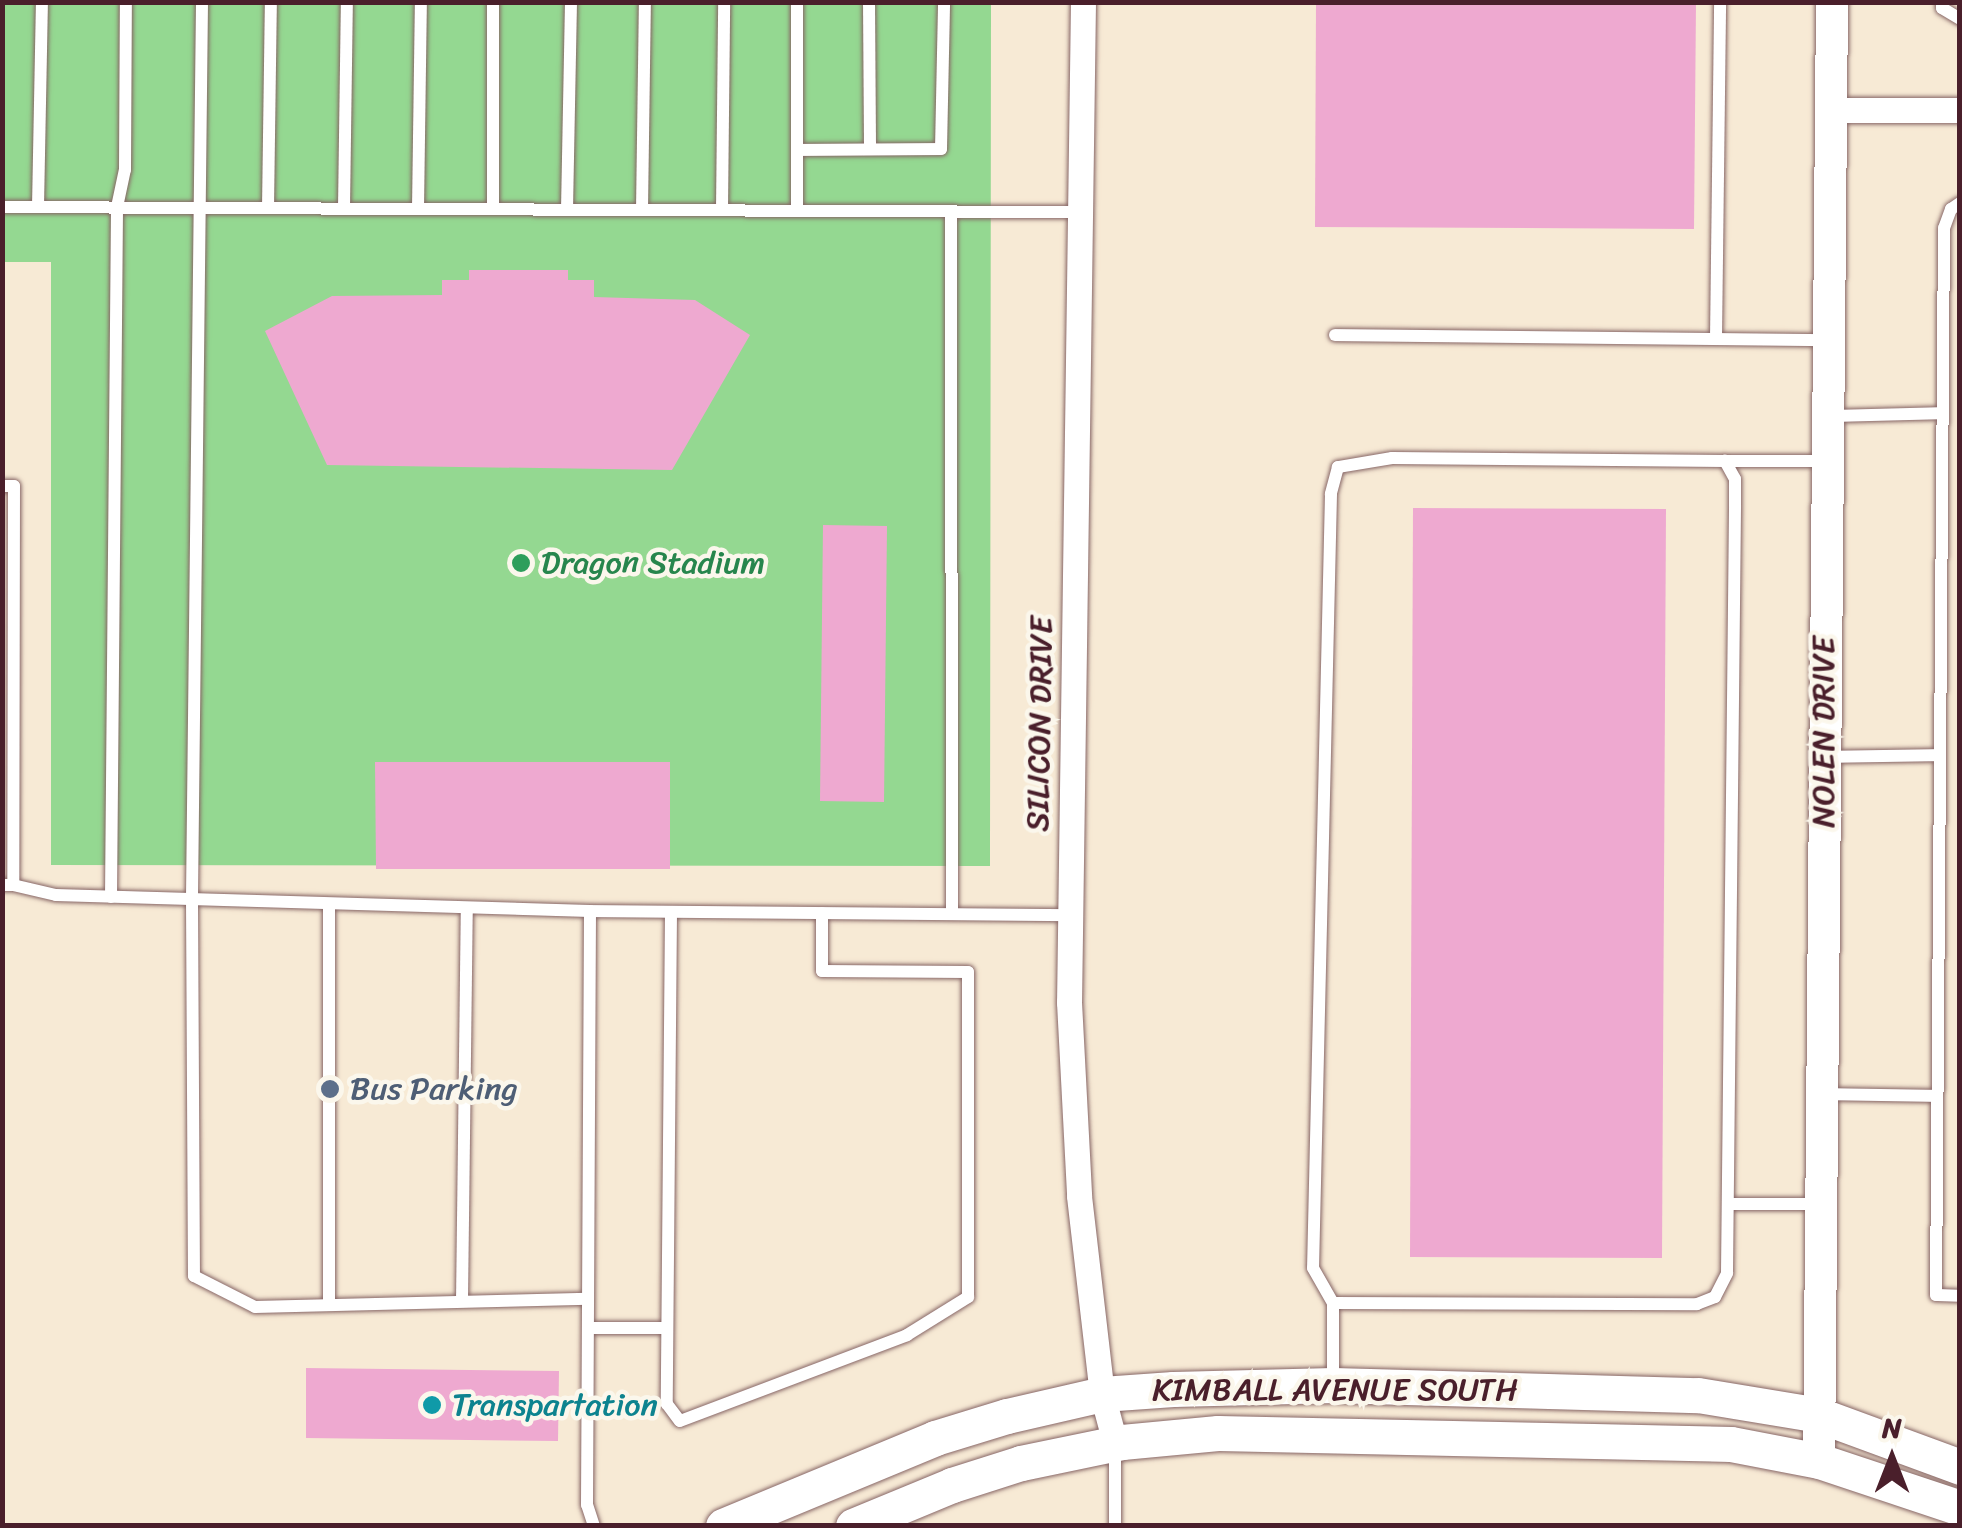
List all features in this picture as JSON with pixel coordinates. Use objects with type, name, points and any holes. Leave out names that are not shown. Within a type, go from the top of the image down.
[{"type":"main road","name":"KIMBALL AVENUE SOUTH","points":[[723,1526],[935,1438],[1102,1394],[1332,1385],[1639,1391],[1819,1415],[1960,1467]]},
{"type":"main road","name":"KIMBALL AVENUE SOUTH","points":[[853,1526],[986,1474],[1115,1443],[1218,1433],[1610,1438],[1731,1444],[1819,1461],[1960,1508]]},
{"type":"street","name":"SILICON DRIVE","points":[[1083,2],[1070,915],[1072,1104],[1102,1394],[1115,1443]]},
{"type":"street","name":"NOLEN DRIVE","points":[[1819,1461],[1828,110],[1832,2]]},
{"type":"street","points":[[1828,110],[1960,110]]},
{"type":"lane","points":[[38,207],[42,2]]},
{"type":"lane","points":[[110,897],[118,207],[126,170],[126,2]]},
{"type":"lane","points":[[202,2],[203,208],[192,900],[194,1276],[255,1307],[588,1300]]},
{"type":"lane","points":[[268,208],[271,2]]},
{"type":"lane","points":[[344,208],[347,2]]},
{"type":"lane","points":[[418,209],[421,2]]},
{"type":"lane","points":[[493,209],[494,2]]},
{"type":"lane","points":[[567,210],[570,2]]},
{"type":"lane","points":[[642,210],[644,2]]},
{"type":"lane","points":[[722,210],[724,2]]},
{"type":"lane","points":[[797,210],[798,2]]},
{"type":"lane","points":[[869,2],[870,150]]},
{"type":"lane","points":[[797,150],[941,149],[944,2]]},
{"type":"lane","points":[[1716,339],[1720,2]]},
{"type":"lane","points":[[1942,2],[1942,8],[1960,18]]},
{"type":"lane","points":[[1960,203],[1951,209],[1944,228],[1936,1296],[1960,1296]]},
{"type":"lane","points":[[2,206],[1080,212]]},
{"type":"lane","points":[[951,211],[952,914]]},
{"type":"lane","points":[[1335,335],[1826,340]]},
{"type":"lane","points":[[1826,416],[1942,413]]},
{"type":"lane","points":[[1332,1385],[1333,1303],[1313,1268],[1331,494],[1338,467],[1392,458],[1826,461]]},
{"type":"lane","points":[[1333,1303],[1697,1304],[1715,1297],[1726,1273],[1728,1204],[1735,505],[1734,479],[1725,462]]},
{"type":"lane","points":[[2,486],[14,486],[8,885],[56,895],[467,908],[1070,915]]},
{"type":"lane","points":[[1824,757],[1940,756]]},
{"type":"lane","points":[[330,904],[330,1305]]},
{"type":"lane","points":[[462,1301],[467,908]]},
{"type":"lane","points":[[590,911],[587,1505],[594,1526]]},
{"type":"lane","points":[[671,912],[667,1404],[680,1421],[907,1335],[968,1297],[968,972],[822,971],[822,913]]},
{"type":"lane","points":[[1821,1094],[1937,1096]]},
{"type":"lane","points":[[1728,1204],[1820,1204]]},
{"type":"lane","points":[[588,1328],[667,1328]]},
{"type":"lane","points":[[1114,1526],[1115,1443]]},
{"type":"green space","name":"Dragon Stadium","points":[[2,3],[991,3],[990,866],[51,865],[51,262],[3,262]]},
{"type":"building","points":[[1316,2],[1696,2],[1694,229],[1315,227]]},
{"type":"building","name":"Dragon Stadium","points":[[469,270],[568,270],[568,280],[594,280],[594,297],[695,300],[750,335],[672,470],[327,465],[265,331],[332,296],[442,295],[442,280],[469,280]]},
{"type":"building","points":[[1413,508],[1666,509],[1662,1258],[1410,1257]]},
{"type":"building","points":[[823,525],[887,526],[884,802],[820,801]]},
{"type":"building","points":[[375,762],[670,762],[670,869],[376,869]]},
{"type":"building","name":"Transpartation","points":[[306,1368],[559,1371],[558,1441],[306,1438]]},
{"type":"place","name":"Dragon Stadium","points":[[521,563]]},
{"type":"place","name":"Bus Parking","points":[[330,1089]]},
{"type":"place","name":"Transpartation","points":[[432,1405]]}]
